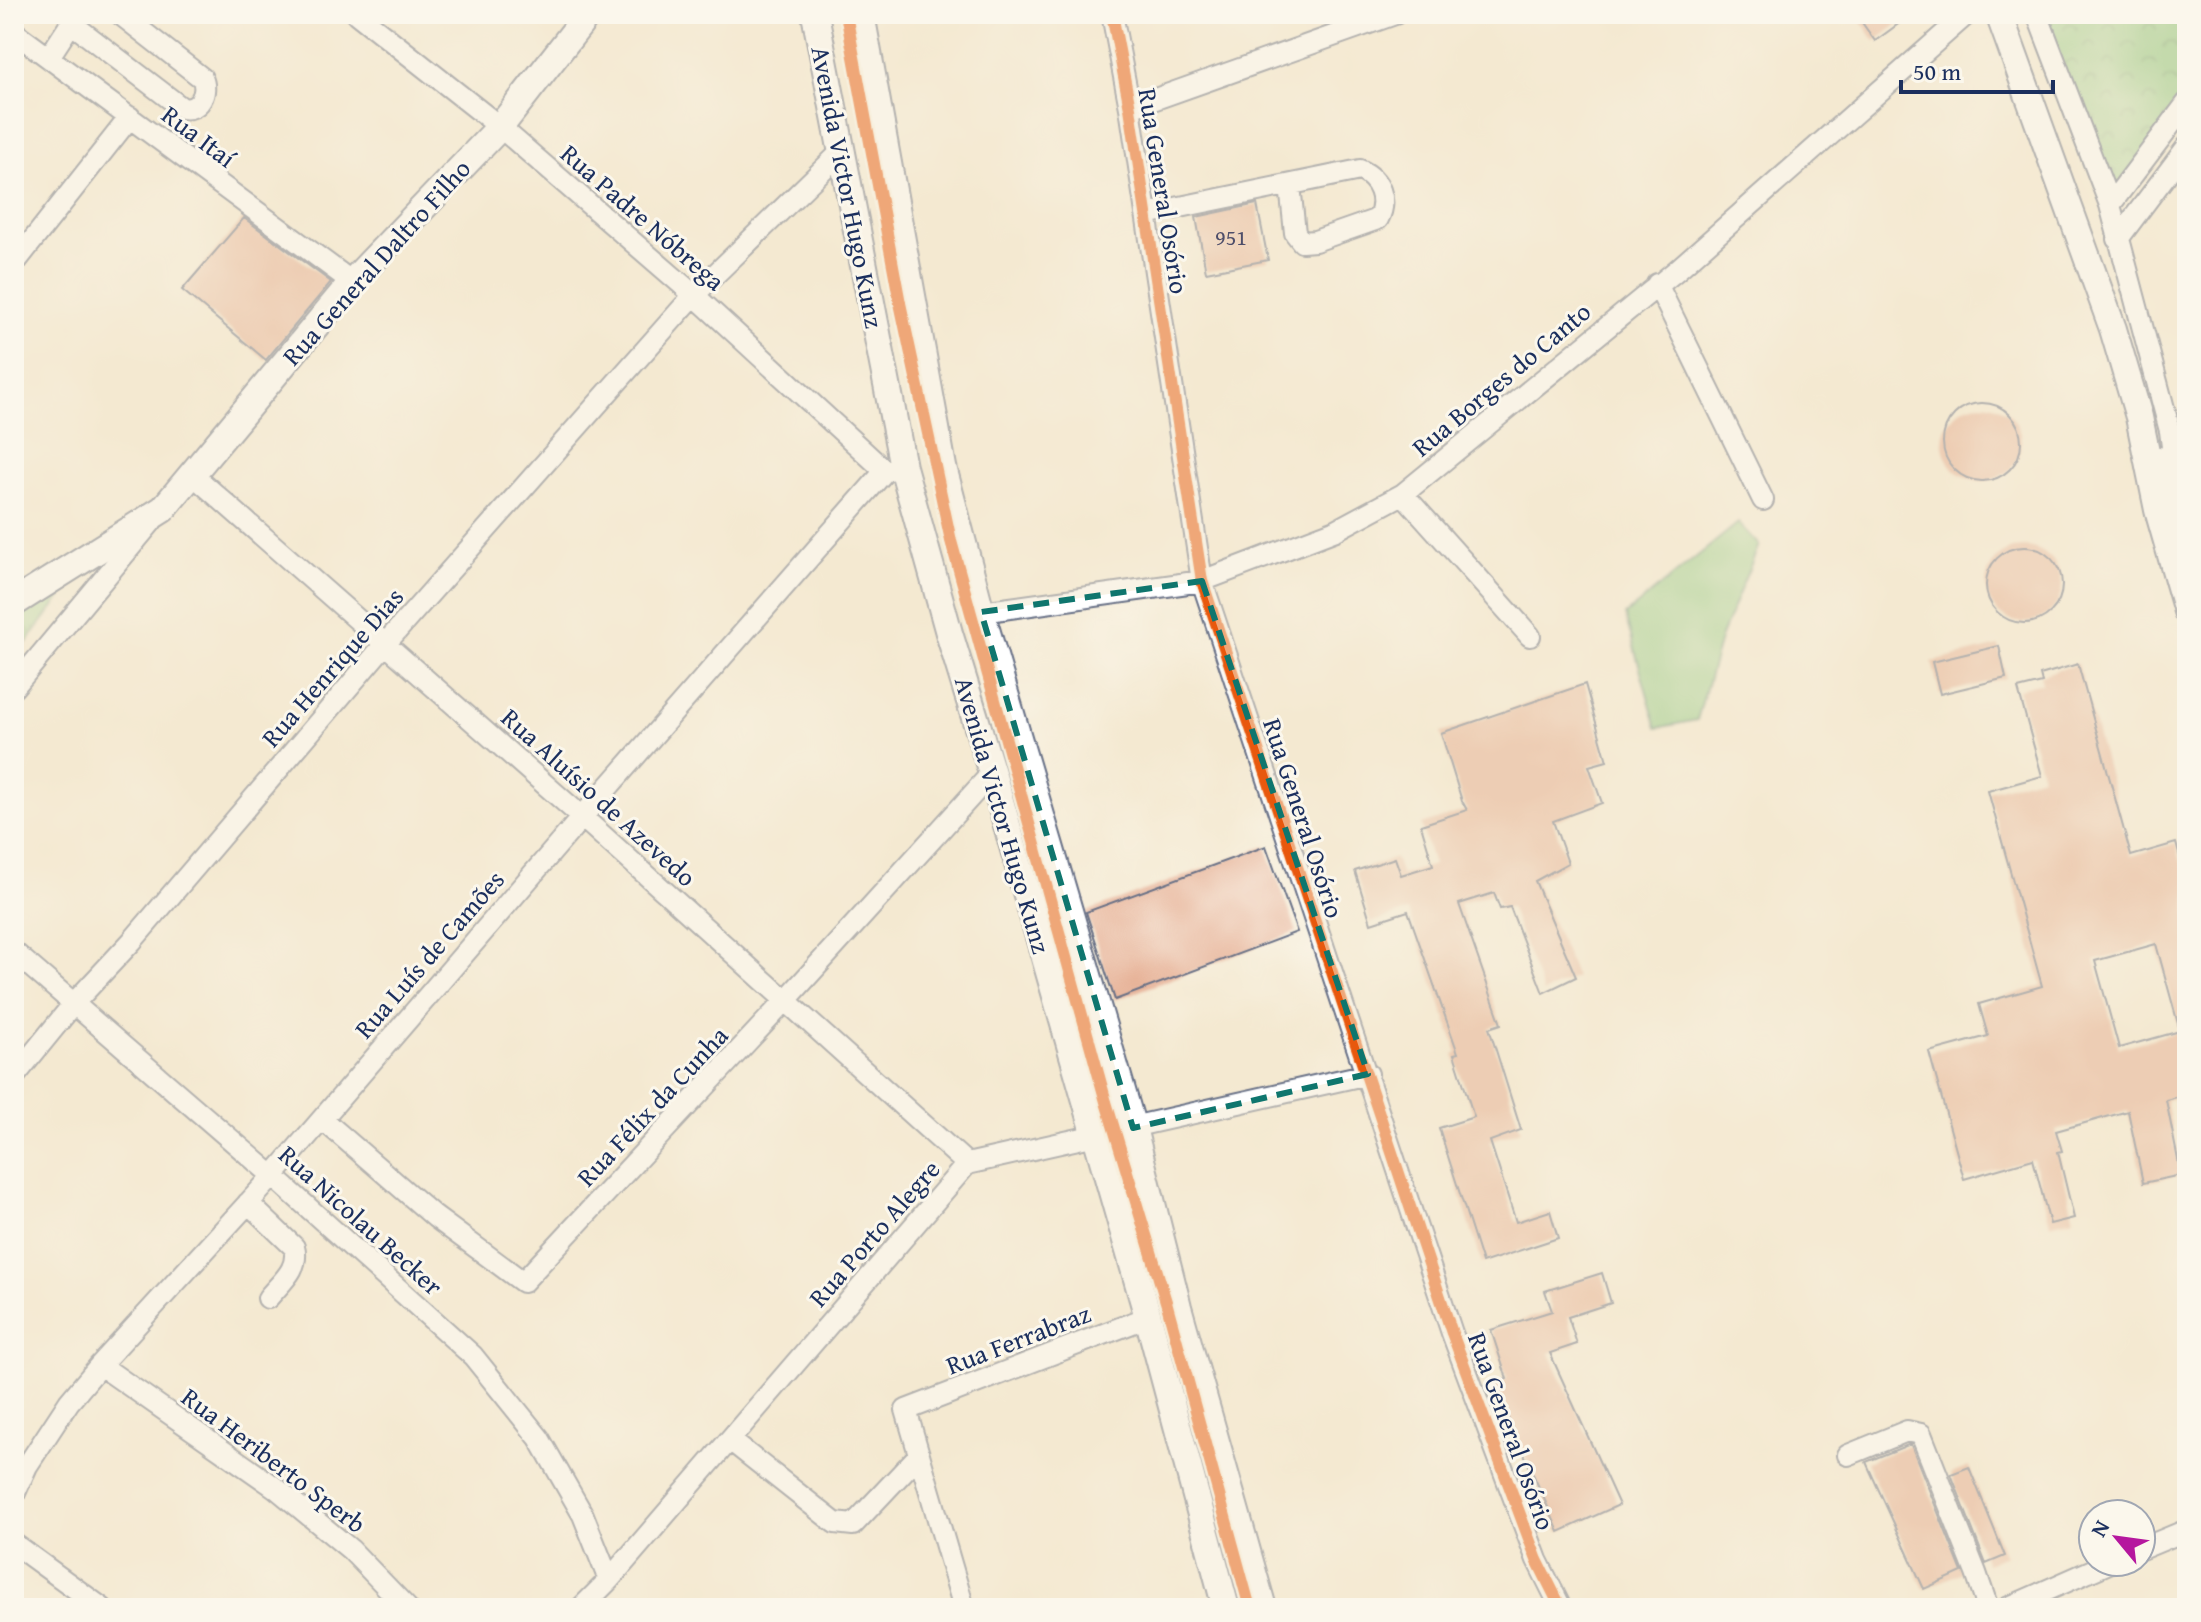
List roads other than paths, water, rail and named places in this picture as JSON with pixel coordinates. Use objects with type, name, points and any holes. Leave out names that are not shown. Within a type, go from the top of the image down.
[{"type":"main road","name":"Rua General Daltro Filho","points":[[14,603],[163,509],[352,282],[500,127],[588,14]]},
{"type":"main road","name":"Avenida Victor Hugo Kunz","points":[[815,14],[894,469],[992,773],[1148,1317],[1226,1608]]},
{"type":"main road","name":"Avenida Victor Hugo Kunz","points":[[861,14],[943,467],[981,612],[1133,1128],[1178,1307],[1263,1608]]},
{"type":"main road","points":[[1999,14],[2113,329],[2139,417],[2158,510],[2187,611]]},
{"type":"main road","points":[[2139,417],[2180,505],[2187,532]]},
{"type":"street","points":[[49,57],[74,18],[182,108],[195,107],[204,95],[206,86],[202,78],[120,14]]},
{"type":"street","name":"Rua Padre Nóbrega","points":[[357,14],[500,127],[894,469]]},
{"type":"street","name":"Rua General Osório","points":[[1112,14],[1130,108],[1202,581],[1452,1333],[1537,1560],[1561,1608]]},
{"type":"street","points":[[1130,108],[1395,14]]},
{"type":"street","name":"Rua Borges do Canto","points":[[981,612],[1202,581],[1336,530],[1403,494],[1677,270],[1967,14]]},
{"type":"street","points":[[2037,14],[2110,205],[2170,431],[2180,505]]},
{"type":"street","name":"Rua Itaí","points":[[14,32],[352,282]]},
{"type":"street","points":[[2110,205],[2187,103]]},
{"type":"street","points":[[14,264],[130,117]]},
{"type":"street","points":[[2118,239],[2187,147]]},
{"type":"street","name":"Rua Henrique Dias","points":[[14,1077],[75,1002],[132,941],[386,643],[694,295],[841,152]]},
{"type":"street","points":[[1146,214],[1360,170],[1377,181],[1384,202],[1383,210],[1378,219],[1315,241],[1302,242],[1295,233],[1290,185]]},
{"type":"street","points":[[1657,284],[1763,500]]},
{"type":"street","name":"Rua Luís de Camões","points":[[14,1495],[27,1466],[100,1365],[273,1176],[582,817],[894,469]]},
{"type":"street","name":"Rua Aluísio de Azevedo","points":[[192,474],[787,999],[967,1164]]},
{"type":"street","points":[[1403,494],[1530,636]]},
{"type":"street","points":[[14,687],[163,509]]},
{"type":"street","name":"Rua Félix da Cunha","points":[[322,1119],[435,1217],[523,1282],[992,773]]},
{"type":"street","name":"Rua Nicolau Becker","points":[[14,952],[273,1176],[473,1356],[539,1438],[583,1515],[609,1580]]},
{"type":"street","name":"Rua Porto Alegre","points":[[581,1608],[609,1580],[967,1164],[1368,1074]]},
{"type":"street","points":[[248,1203],[294,1247],[296,1256],[296,1265],[268,1298]]},
{"type":"street","name":"Rua Ferrabraz","points":[[919,1455],[906,1410],[1148,1317]]},
{"type":"street","name":"Rua Heriberto Sperb","points":[[100,1365],[276,1488],[351,1550],[407,1608]]},
{"type":"street","points":[[1848,1455],[1907,1431],[1921,1434],[1988,1608]]},
{"type":"street","points":[[730,1440],[835,1523],[853,1525],[919,1455]]},
{"type":"street","points":[[919,1455],[964,1608]]},
{"type":"street","points":[[2157,1542],[2187,1530]]},
{"type":"street","points":[[14,1544],[102,1608]]},
{"type":"street","points":[[2007,1608],[2044,1600],[2083,1578]]}]
